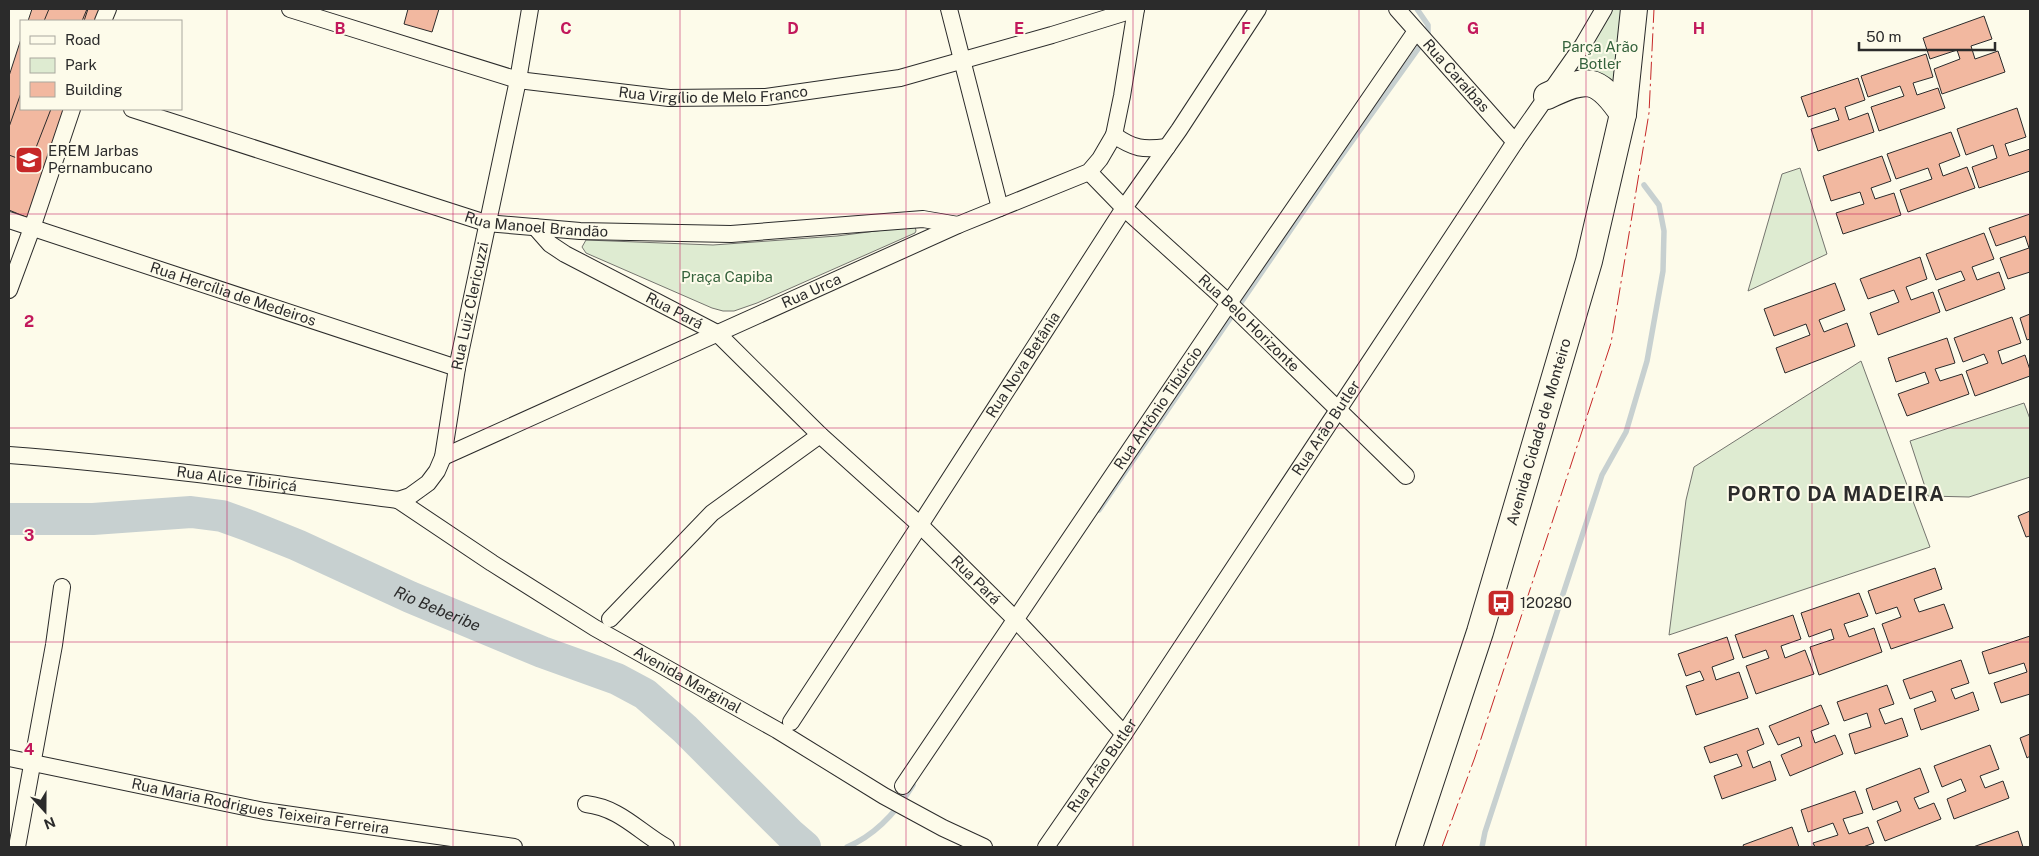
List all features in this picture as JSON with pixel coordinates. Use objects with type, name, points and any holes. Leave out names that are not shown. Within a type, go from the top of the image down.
[{"type":"main road","name":"Avenida Cidade de Monteiro","points":[[1409,847],[1480,632],[1589,261],[1623,114],[1634,9]]},
{"type":"main road","points":[[1547,96],[1578,83],[1591,84],[1605,90],[1623,114]]},
{"type":"street","name":"Rua Virgílio de Melo Franco","points":[[290,9],[518,80],[669,98],[766,97],[900,78],[1136,9]]},
{"type":"street","name":"Rua Luiz Clericuzzi","points":[[443,457],[457,368],[486,223],[518,80],[530,9]]},
{"type":"street","points":[[949,9],[1000,208]]},
{"type":"street","points":[[1090,172],[1114,135],[1136,9]]},
{"type":"street","name":"Rua Nova Betânia","points":[[790,722],[920,525],[1124,208],[1167,147],[1258,9]]},
{"type":"street","name":"Rua Caraíbas","points":[[1397,9],[1515,142]]},
{"type":"street","name":"Rua Arão Butler","points":[[1046,847],[1124,734],[1604,9]]},
{"type":"street","name":"Rua Antônio Tibúrcio","points":[[903,786],[1017,620],[1229,303],[1417,31]]},
{"type":"street","points":[[9,290],[72,110]]},
{"type":"street","name":"Rua Manoel Brandão","points":[[135,110],[486,223],[580,231],[731,234],[923,219],[958,225]]},
{"type":"street","points":[[1114,135],[1137,148],[1147,150],[1167,147]]},
{"type":"street","name":"Rua Belo Horizonte","points":[[1090,172],[1124,208],[1229,303],[1406,476]]},
{"type":"street","name":"Rua Urca","points":[[443,457],[958,225],[1090,172]]},
{"type":"street","name":"Rua Hercília de Medeiros","points":[[9,220],[457,368]]},
{"type":"street","name":"Rua Pará","points":[[535,227],[550,244],[565,254],[718,334],[820,436],[920,525],[1017,620],[1124,734]]},
{"type":"street","points":[[610,619],[712,513],[820,436]]},
{"type":"street","name":"Rua Alice Tibiriçá","points":[[9,455],[187,472],[398,500]]},
{"type":"street","points":[[398,500],[410,496],[428,482],[437,471],[443,457]]},
{"type":"street","name":"Avenida Marginal","points":[[398,500],[492,563],[596,628],[777,730],[884,796],[943,828],[984,847]]},
{"type":"street","points":[[17,847],[62,587]]},
{"type":"street","name":"Rua Maria Rodrigues Teixeira Ferreira","points":[[9,758],[264,811],[514,847]]},
{"type":"street","points":[[586,804],[599,806],[626,818],[666,847]]},
{"type":"green space","name":"Parça Arão Botler","points":[[1611,9],[1621,9],[1616,94],[1590,72],[1575,70]]},
{"type":"green space","points":[[1800,168],[1827,254],[1748,291],[1782,174]]},
{"type":"green space","name":"Praça Capiba","points":[[915,226],[915,233],[757,303],[734,311],[712,308],[586,253],[582,247],[586,240],[713,245],[837,236]]},
{"type":"green space","points":[[1861,361],[1930,547],[1669,635],[1686,500],[1694,467]]},
{"type":"green space","points":[[2024,403],[2030,419],[2030,477],[1969,497],[1928,496],[1910,441]]},
{"type":"building","points":[[32,9],[105,9],[100,20],[28,20]]},
{"type":"building","points":[[49,9],[87,9],[82,20],[44,20]]},
{"type":"building","points":[[88,9],[103,9],[98,20],[84,20]]},
{"type":"building","points":[[408,9],[439,9],[432,32],[404,24]]},
{"type":"building","points":[[1984,16],[1992,39],[1971,46],[1975,59],[1998,51],[2005,72],[1942,94],[1934,69],[1960,59],[1957,50],[1930,59],[1923,38]]},
{"type":"building","name":"EREM Jarbas Pernambucano","points":[[20,42],[20,110],[68,110],[28,218],[9,210],[9,76]]},
{"type":"building","points":[[1926,54],[1933,77],[1913,83],[1917,95],[1938,88],[1945,108],[1879,131],[1871,107],[1904,96],[1900,86],[1868,97],[1861,76]]},
{"type":"building","points":[[1858,78],[1865,100],[1845,107],[1849,120],[1868,113],[1874,132],[1818,151],[1811,129],[1839,120],[1835,108],[1808,117],[1801,97]]},
{"type":"building","points":[[20,96],[20,110],[51,110],[30,163],[9,155],[9,127]]},
{"type":"building","points":[[2017,108],[2026,137],[2005,144],[2009,156],[2030,149],[2030,171],[1979,188],[1972,167],[1997,158],[1993,145],[1966,155],[1957,129]]},
{"type":"building","points":[[1951,132],[1960,156],[1939,164],[1943,176],[1967,167],[1975,188],[1908,212],[1900,190],[1932,179],[1928,168],[1896,179],[1887,154]]},
{"type":"building","points":[[1882,156],[1891,181],[1871,188],[1875,199],[1894,193],[1901,215],[1843,234],[1836,213],[1864,204],[1860,192],[1831,201],[1823,176]]},
{"type":"building","points":[[2030,214],[2030,272],[2008,279],[2000,258],[2029,248],[2025,236],[1996,246],[1989,228]]},
{"type":"building","points":[[1984,233],[1994,259],[1972,267],[1977,280],[1999,272],[2005,289],[1946,311],[1938,290],[1965,280],[1961,271],[1936,280],[1926,254]]},
{"type":"building","points":[[1920,257],[1927,279],[1906,287],[1911,300],[1933,292],[1940,312],[1878,335],[1870,313],[1899,302],[1894,290],[1868,299],[1860,279]]},
{"type":"building","points":[[1835,283],[1845,310],[1819,320],[1824,332],[1847,323],[1855,346],[1785,373],[1776,348],[1810,335],[1806,324],[1774,336],[1764,309]]},
{"type":"building","points":[[2030,314],[2030,339],[2027,340],[2020,318]]},
{"type":"building","points":[[2012,317],[2021,343],[1998,351],[2002,364],[2025,355],[2030,376],[1975,396],[1966,371],[1988,363],[1984,354],[1963,362],[1954,338]]},
{"type":"building","points":[[1947,338],[1955,363],[1935,369],[1940,381],[1962,374],[1969,394],[1907,416],[1898,394],[1929,383],[1925,372],[1896,382],[1888,358]]},
{"type":"building","points":[[2030,511],[2030,536],[2026,537],[2018,516]]},
{"type":"building","points":[[1935,568],[1942,589],[1914,599],[1919,612],[1944,604],[1953,628],[1891,649],[1882,624],[1901,617],[1897,607],[1876,614],[1868,591]]},
{"type":"building","points":[[1859,593],[1868,616],[1844,624],[1849,637],[1874,628],[1882,652],[1819,675],[1810,647],[1834,639],[1831,629],[1809,637],[1801,613]]},
{"type":"building","points":[[1793,615],[1801,639],[1781,646],[1785,658],[1805,650],[1814,674],[1756,694],[1746,666],[1769,658],[1766,650],[1743,658],[1735,635]]},
{"type":"building","points":[[2030,636],[2030,694],[2001,703],[1994,683],[2027,672],[2024,663],[1989,674],[1982,652]]},
{"type":"building","points":[[1727,637],[1734,659],[1712,667],[1716,680],[1739,672],[1748,698],[1696,715],[1686,686],[1704,680],[1700,671],[1686,676],[1678,654]]},
{"type":"building","points":[[1961,660],[1969,683],[1951,689],[1955,699],[1973,692],[1979,710],[1921,730],[1914,709],[1936,701],[1932,691],[1910,699],[1903,680]]},
{"type":"building","points":[[1887,685],[1894,704],[1879,709],[1885,724],[1902,718],[1908,736],[1855,754],[1849,734],[1871,727],[1867,713],[1844,721],[1837,702]]},
{"type":"building","points":[[1821,705],[1829,724],[1811,731],[1815,743],[1835,735],[1843,754],[1790,776],[1781,755],[1802,746],[1799,737],[1778,745],[1769,726]]},
{"type":"building","points":[[1758,728],[1764,744],[1747,751],[1753,768],[1770,761],[1776,780],[1722,799],[1714,776],[1742,766],[1737,754],[1710,763],[1704,747]]},
{"type":"building","points":[[2030,734],[2030,756],[2027,758],[2020,738]]},
{"type":"building","points":[[1990,745],[1999,769],[1980,776],[1985,788],[2003,781],[2009,798],[1954,819],[1947,799],[1966,791],[1961,779],[1942,787],[1934,766]]},
{"type":"building","points":[[1920,768],[1929,792],[1914,798],[1919,809],[1934,803],[1941,819],[1885,841],[1877,821],[1901,811],[1897,801],[1873,810],[1866,789]]},
{"type":"building","points":[[1855,791],[1863,813],[1843,819],[1849,834],[1868,827],[1874,843],[1863,847],[1815,847],[1813,843],[1838,835],[1833,823],[1808,832],[1801,810]]},
{"type":"building","points":[[1792,827],[1799,847],[1744,847],[1743,845]]},
{"type":"building","points":[[2018,831],[2023,847],[1973,847]]},
{"type":"waterway","points":[[1099,510],[1335,165],[1428,35],[1428,25],[1417,9]]},
{"type":"waterway","points":[[1482,847],[1485,832],[1602,475],[1626,432],[1647,361],[1663,271],[1664,231],[1659,205],[1644,185]]},
{"type":"waterway","name":"Rio Beberibe","points":[[9,519],[93,519],[191,512],[222,516],[297,545],[410,597],[542,652],[617,679],[645,694],[685,729],[805,847]]},
{"type":"waterway","points":[[847,847],[867,836],[885,821],[913,785]]},
{"type":"power","points":[[1442,847],[1475,757],[1611,343],[1649,113],[1654,9]]},
{"type":"place","name":"EREM Jarbas Pernambucano","points":[[29,160]]},
{"type":"place","name":"120280","points":[[1501,603]]},
{"type":"district","name":"PORTO DA MADEIRA","points":[[1836,494]]}]
